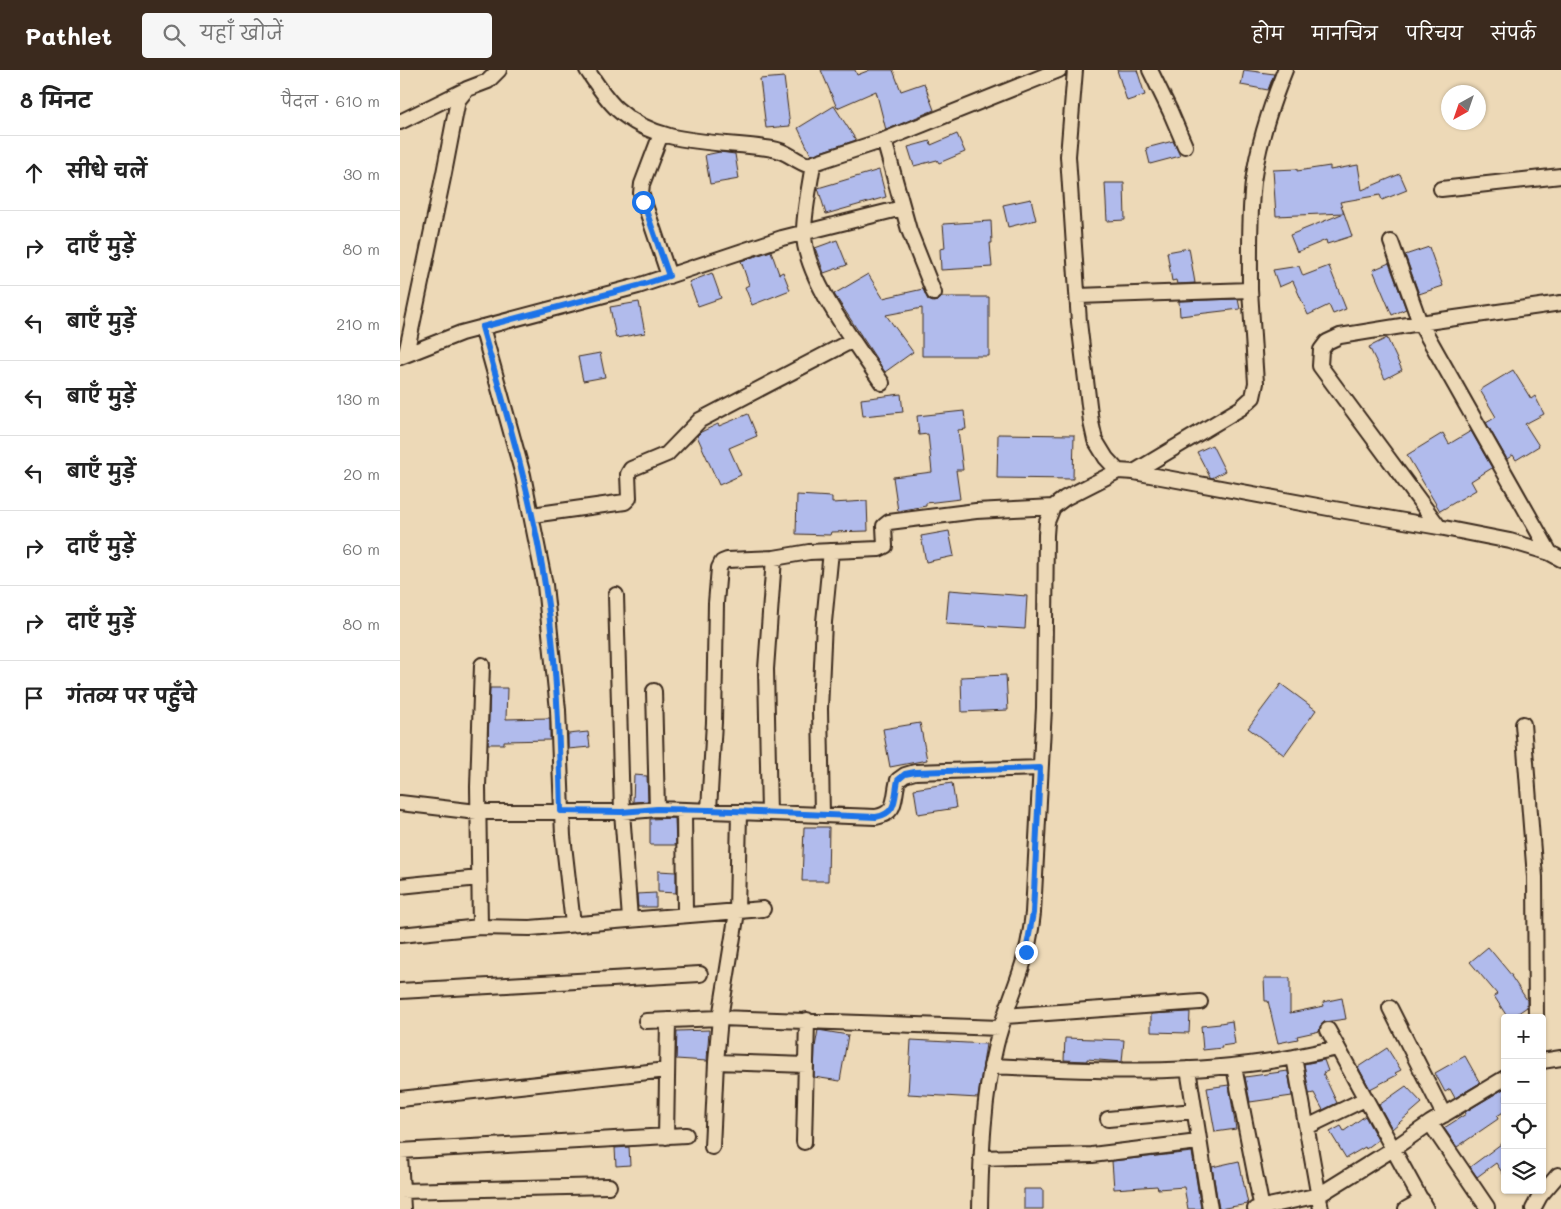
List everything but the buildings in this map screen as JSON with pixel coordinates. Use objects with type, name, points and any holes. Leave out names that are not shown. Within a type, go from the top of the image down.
[{"type":"street","points":[[400,122],[467,89],[488,81],[500,70]]},
{"type":"street","points":[[587,70],[617,109],[635,122],[661,134],[678,138],[773,149],[783,151],[803,163],[813,164],[884,140],[1059,70]]},
{"type":"street","points":[[1075,70],[1068,156],[1079,322],[1091,422],[1096,440],[1106,458],[1118,471]]},
{"type":"street","points":[[1150,70],[1185,146]]},
{"type":"street","points":[[1134,472],[1241,408],[1253,397],[1256,383],[1250,290],[1251,206],[1262,139],[1285,70]]},
{"type":"street","points":[[403,355],[458,100],[467,89]]},
{"type":"street","points":[[661,134],[642,184],[641,193],[669,276]]},
{"type":"street","points":[[884,140],[909,230],[934,293]]},
{"type":"street","points":[[813,164],[804,232],[806,248],[815,275],[827,298],[882,383]]},
{"type":"street","points":[[1441,190],[1561,176]]},
{"type":"street","points":[[403,355],[482,327],[629,289],[804,232],[902,208]]},
{"type":"street","points":[[1391,242],[1420,322],[1556,556]]},
{"type":"street","points":[[1078,296],[1250,290]]},
{"type":"street","points":[[1439,527],[1320,366],[1321,350],[1327,342],[1340,336],[1420,322],[1561,303]]},
{"type":"street","points":[[482,327],[523,475],[545,585],[558,710],[561,811],[573,924]]},
{"type":"street","points":[[532,515],[624,502],[629,498],[628,474],[631,469],[667,454],[700,420],[853,340]]},
{"type":"street","points":[[980,1209],[981,1158],[991,1066],[1002,1022],[1021,972],[1031,930],[1044,708],[1046,535],[1047,522],[1053,507],[1065,498],[1118,471],[1134,472],[1334,510],[1439,527],[1510,542],[1556,556]]},
{"type":"street","points":[[709,810],[714,722],[716,603],[719,568],[722,562],[727,560],[774,558],[831,550],[882,548],[885,544],[884,526],[889,522],[976,511],[1053,507]]},
{"type":"street","points":[[822,814],[820,709],[824,622],[831,550]]},
{"type":"street","points":[[768,812],[766,669],[774,558]]},
{"type":"street","points":[[616,595],[622,812],[630,919]]},
{"type":"street","points":[[480,927],[477,812],[482,665]]},
{"type":"street","points":[[654,691],[657,809]]},
{"type":"street","points":[[1523,724],[1536,877],[1536,1014]]},
{"type":"street","points":[[400,803],[477,812],[622,812],[657,809],[876,817],[889,812],[894,806],[898,780],[905,774],[915,772],[1040,768]]},
{"type":"street","points":[[684,810],[685,914]]},
{"type":"street","points":[[712,1147],[720,1018],[737,912],[739,812]]},
{"type":"street","points":[[400,886],[479,878]]},
{"type":"street","points":[[400,934],[480,927],[530,928],[763,909]]},
{"type":"street","points":[[400,991],[700,974]]},
{"type":"street","points":[[646,1021],[720,1018],[1002,1022],[1200,1002]]},
{"type":"street","points":[[1390,1008],[1444,1115]]},
{"type":"street","points":[[666,1136],[668,1020]]},
{"type":"street","points":[[804,1142],[807,1020]]},
{"type":"street","points":[[1328,1030],[1424,1205],[1406,1209]]},
{"type":"street","points":[[991,1066],[1079,1070],[1234,1067],[1338,1048]]},
{"type":"street","points":[[1294,1057],[1320,1202]]},
{"type":"street","points":[[1546,1061],[1561,1058]]},
{"type":"street","points":[[716,1062],[806,1065]]},
{"type":"street","points":[[1234,1067],[1260,1208],[1320,1202],[1430,1123],[1501,1080]]},
{"type":"street","points":[[1188,1069],[1210,1209]]},
{"type":"street","points":[[400,1099],[667,1070]]},
{"type":"street","points":[[1307,1127],[1365,1099]]},
{"type":"street","points":[[1108,1119],[1194,1111]]},
{"type":"street","points":[[1430,1123],[1486,1207]]},
{"type":"street","points":[[403,1209],[400,1153],[686,1135]]},
{"type":"street","points":[[981,1158],[1092,1155],[1198,1142]]},
{"type":"street","points":[[1533,1209],[1540,1196],[1558,1175]]},
{"type":"street","points":[[401,1191],[609,1186]]},
{"type":"route","points":[[643,202],[669,276],[585,301],[482,327],[523,475],[545,585],[558,710],[561,811],[622,812],[657,809],[876,817],[889,812],[894,806],[898,780],[905,774],[915,772],[1040,768],[1033,913],[1026,952]]}]
